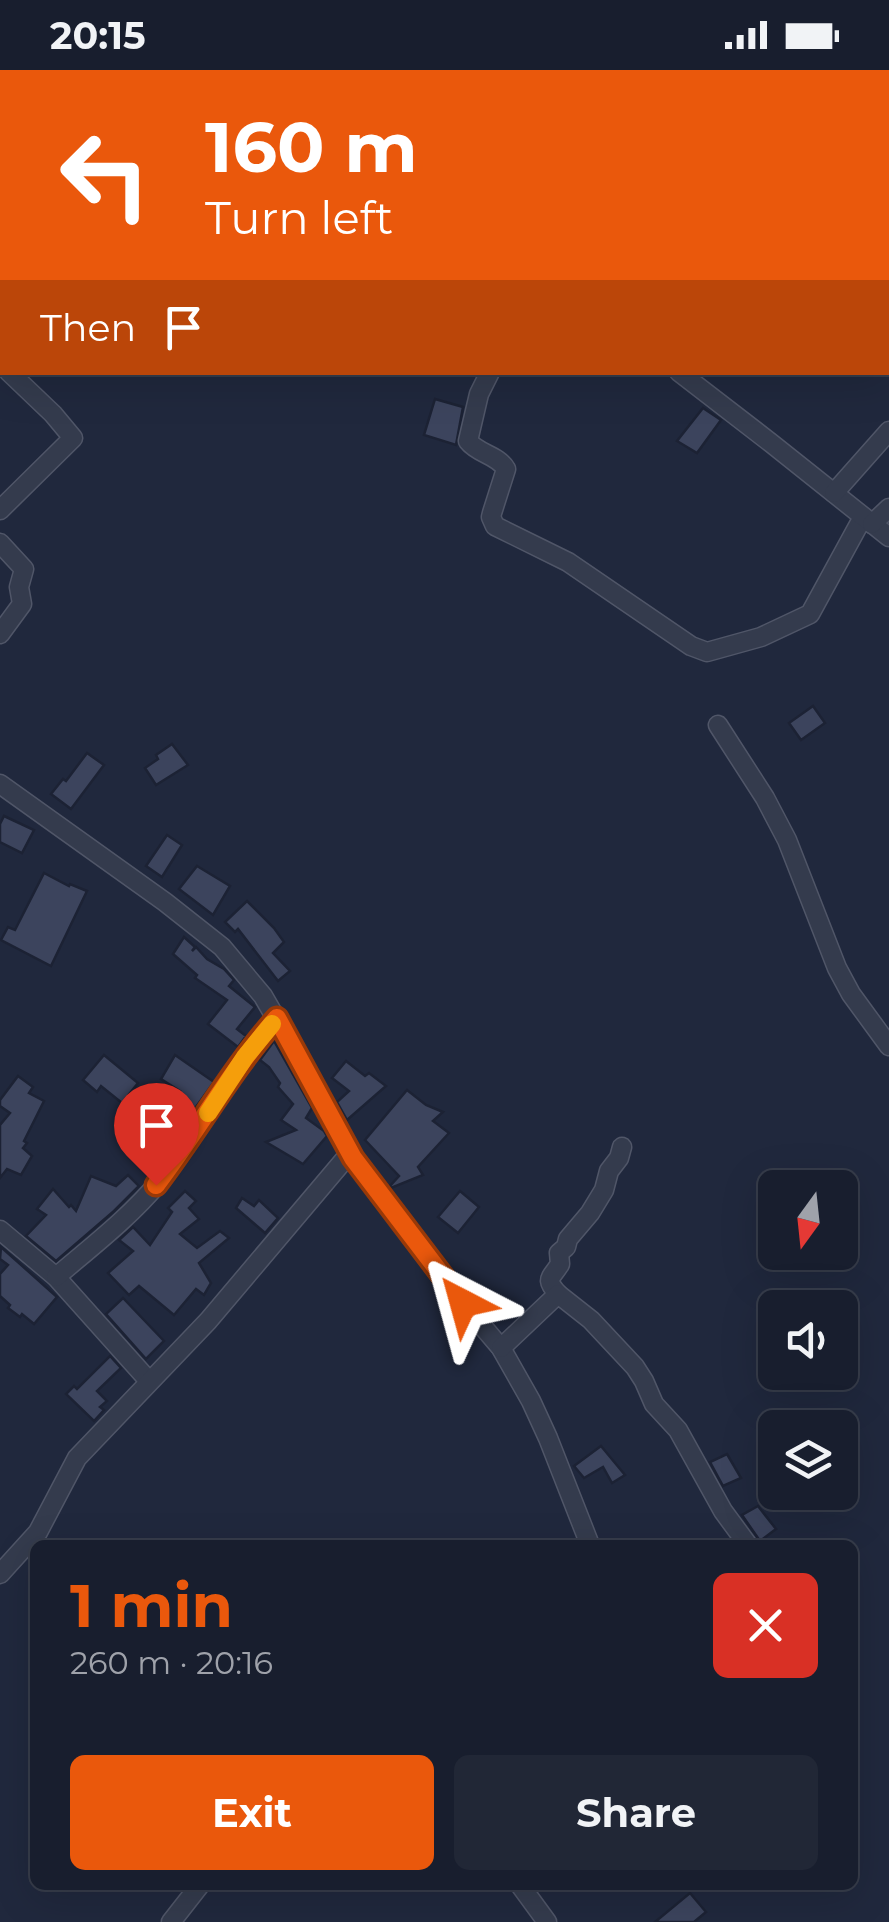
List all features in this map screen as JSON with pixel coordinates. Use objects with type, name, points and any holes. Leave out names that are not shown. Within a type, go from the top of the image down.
[{"type":"street","points":[[0,510],[73,438],[11,375]]},
{"type":"street","points":[[488,375],[479,394],[468,441],[472,447],[502,462],[506,469],[491,517],[495,526],[568,562],[691,646],[707,652],[760,637],[810,614],[868,520],[889,508]]},
{"type":"street","points":[[683,375],[889,537]]},
{"type":"street","points":[[834,493],[889,431]]},
{"type":"street","points":[[0,543],[22,566],[24,574],[19,587],[22,604],[0,634]]},
{"type":"street","points":[[718,725],[787,840],[838,968],[889,1046]]},
{"type":"street","points":[[0,784],[226,950],[263,996],[350,1153],[444,1281],[501,1348],[548,1438],[588,1540]]},
{"type":"street","points":[[56,1277],[156,1185],[277,1018]]},
{"type":"street","points":[[622,1147],[604,1190],[559,1254],[560,1264],[550,1284],[635,1367],[654,1404],[678,1430],[723,1511],[744,1540]]},
{"type":"street","points":[[31,1540],[77,1458],[208,1320],[350,1153]]},
{"type":"street","points":[[0,1230],[56,1277],[149,1381]]},
{"type":"street","points":[[501,1348],[558,1294]]},
{"type":"street","points":[[0,1574],[30,1541]]},
{"type":"street","points":[[171,1922],[196,1890]]},
{"type":"street","points":[[524,1890],[547,1922]]},
{"type":"building","points":[[435,399],[463,407],[456,445],[424,435]]},
{"type":"building","points":[[703,408],[721,420],[697,453],[677,441]]},
{"type":"building","points":[[813,706],[825,723],[801,740],[789,723]]},
{"type":"building","points":[[172,744],[188,765],[156,785],[145,768]]},
{"type":"building","points":[[87,753],[104,765],[71,809],[51,794]]},
{"type":"building","points":[[4,816],[34,830],[22,853],[0,842]]},
{"type":"building","points":[[167,835],[182,845],[162,877],[146,866]]},
{"type":"building","points":[[197,866],[230,886],[213,915],[179,889]]},
{"type":"building","points":[[44,873],[87,891],[51,966],[1,940],[8,927],[15,930]]},
{"type":"building","points":[[247,901],[284,942],[273,953],[290,971],[278,981],[238,929],[235,932],[225,922]]},
{"type":"building","points":[[184,937],[195,947],[192,951],[196,947],[224,969],[234,980],[229,986],[255,1007],[237,1029],[246,1036],[238,1047],[208,1024],[227,1000],[195,978],[197,975],[173,954]]},
{"type":"building","points":[[274,1041],[312,1108],[306,1118],[327,1136],[303,1164],[266,1142],[296,1130],[281,1120],[293,1104],[260,1060]]},
{"type":"building","points":[[104,1055],[138,1083],[122,1103],[101,1086],[97,1092],[83,1080]]},
{"type":"building","points":[[175,1055],[214,1082],[193,1111],[175,1098],[180,1091],[161,1079]]},
{"type":"building","points":[[346,1061],[386,1086],[347,1120],[337,1102],[349,1091],[332,1078]]},
{"type":"building","points":[[18,1076],[33,1087],[29,1093],[44,1101],[24,1141],[27,1143],[23,1148],[32,1156],[21,1175],[7,1169],[0,1178],[0,1125],[10,1113],[0,1106],[0,1100]]},
{"type":"building","points":[[407,1090],[443,1112],[433,1121],[449,1133],[418,1167],[423,1175],[391,1188],[399,1176],[365,1140]]},
{"type":"building","points":[[141,1116],[172,1144],[164,1154],[139,1139],[136,1142],[156,1162],[150,1168],[119,1141]]},
{"type":"building","points":[[128,1175],[139,1186],[56,1261],[26,1236],[46,1215],[37,1209],[53,1189],[76,1211],[91,1176],[116,1186]]},
{"type":"building","points":[[185,1191],[196,1201],[189,1208],[199,1219],[180,1234],[197,1248],[220,1231],[229,1238],[199,1263],[211,1283],[204,1295],[196,1289],[174,1315],[139,1286],[129,1295],[108,1273],[133,1251],[119,1240],[133,1227],[150,1245],[172,1212],[168,1208]]},
{"type":"building","points":[[460,1191],[479,1207],[458,1233],[438,1217]]},
{"type":"building","points":[[242,1198],[254,1206],[259,1200],[278,1218],[265,1233],[236,1208]]},
{"type":"building","points":[[1,1247],[57,1297],[34,1324],[8,1308],[10,1305],[0,1296],[0,1274],[8,1265],[0,1259]]},
{"type":"building","points":[[123,1298],[164,1341],[146,1359],[106,1314]]},
{"type":"building","points":[[110,1356],[121,1368],[97,1391],[107,1401],[94,1421],[66,1394],[74,1386],[77,1389]]},
{"type":"building","points":[[601,1446],[625,1475],[612,1483],[603,1467],[584,1478],[574,1466]]},
{"type":"building","points":[[727,1454],[741,1478],[723,1486],[710,1462]]},
{"type":"building","points":[[758,1506],[776,1529],[759,1540],[742,1515]]},
{"type":"building","points":[[690,1893],[706,1912],[694,1922],[655,1922]]},
{"type":"slow traffic","points":[[208,1113],[272,1024]]},
{"type":"route","points":[[156,1185],[226,1083],[277,1018],[353,1158],[463,1303]]}]
